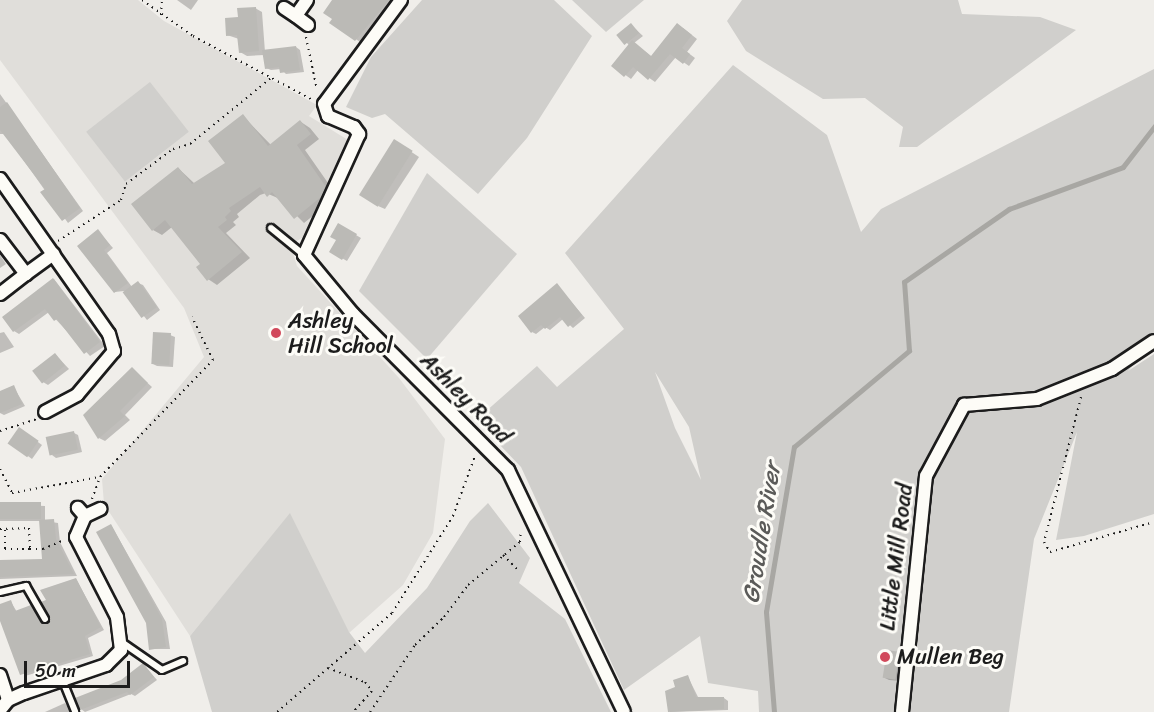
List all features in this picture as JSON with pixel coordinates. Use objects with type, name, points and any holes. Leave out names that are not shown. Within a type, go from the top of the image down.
[{"type":"street","points":[[296,16],[307,0]]},
{"type":"street","points":[[304,255],[359,134],[354,127],[328,116],[324,104],[401,0]]},
{"type":"street","points":[[284,8],[308,25]]},
{"type":"street","points":[[0,179],[109,334],[114,351],[78,395],[45,412]]},
{"type":"street","points":[[0,240],[26,274]]},
{"type":"street","points":[[0,294],[51,251]]},
{"type":"street","name":"Ashley Road","points":[[304,255],[354,314],[508,470],[535,522],[624,712]]},
{"type":"street","name":"Little Mill Road","points":[[902,712],[926,476],[964,405],[1037,399],[1112,369],[1154,340]]},
{"type":"street","points":[[0,675],[4,705],[62,679],[106,665],[123,643],[117,617],[76,537],[81,512],[100,509]]},
{"type":"lane","points":[[271,228],[304,255]]},
{"type":"lane","points":[[0,592],[26,586],[45,619]]},
{"type":"lane","points":[[123,643],[162,670],[183,661]]},
{"type":"lane","points":[[62,679],[75,712]]},
{"type":"path","points":[[142,0],[161,15],[319,104],[305,33],[308,25]]},
{"type":"path","points":[[161,15],[162,0]]},
{"type":"path","points":[[51,251],[121,200],[126,184],[173,149],[190,144],[271,78]]},
{"type":"path","points":[[0,469],[12,493],[100,477],[213,360],[192,317]]},
{"type":"path","points":[[1086,379],[1044,542],[1050,552],[1154,522]]},
{"type":"path","points":[[0,431],[38,419],[45,412]]},
{"type":"path","points":[[277,712],[392,613],[453,516],[480,442]]},
{"type":"path","points":[[370,712],[415,645],[444,617],[468,585],[522,540],[523,526],[535,522]]},
{"type":"path","points":[[0,529],[29,528],[30,549]]},
{"type":"path","points":[[5,529],[5,549]]},
{"type":"path","points":[[0,549],[43,549],[76,537]]},
{"type":"path","points":[[503,555],[518,570]]},
{"type":"path","points":[[328,668],[365,682],[372,691],[353,712]]},
{"type":"shaded area","name":"Ashley Hill School","points":[[0,0],[138,0],[164,21],[317,105],[309,116],[348,140],[308,234],[297,241],[292,250],[297,266],[399,378],[445,439],[433,533],[403,585],[349,633],[290,514],[190,636],[104,504],[102,479],[204,357],[184,308],[0,60]]},
{"type":"shaded area","points":[[422,0],[554,0],[592,36],[527,138],[478,194],[385,114],[372,118],[346,107],[371,57]]},
{"type":"shaded area","points":[[572,0],[644,0],[606,32]]},
{"type":"shaded area","points":[[742,0],[958,0],[962,14],[1040,17],[1076,30],[917,147],[899,147],[903,127],[865,98],[823,99],[746,51],[727,21]]},
{"type":"shaded area","points":[[733,65],[827,135],[861,232],[881,209],[1154,69],[1154,342],[1128,371],[1154,354],[1154,514],[1084,536],[1056,540],[1077,432],[1034,539],[1009,712],[759,712],[758,691],[708,683],[700,636],[624,690],[521,467],[476,420],[537,366],[557,387],[624,329],[565,253]],"holes":[[[655,372],[689,427],[701,480],[675,428]]]},
{"type":"shaded area","points":[[150,82],[189,132],[125,182],[86,132]]},
{"type":"shaded area","points":[[427,173],[517,254],[427,359],[359,291]]},
{"type":"shaded area","points":[[488,503],[530,558],[519,583],[565,619],[611,712],[212,712],[190,636],[290,513],[349,632],[365,653],[427,588],[470,521]]},
{"type":"building","points":[[332,0],[389,0],[355,41],[329,23],[332,19],[323,13]]},
{"type":"building","points":[[256,7],[259,51],[239,53],[237,35],[226,36],[225,18],[238,17],[237,8]]},
{"type":"building","points":[[631,23],[639,33],[624,45],[616,35]]},
{"type":"building","points":[[677,23],[692,35],[682,48],[690,54],[683,64],[670,54],[648,80],[633,67],[624,77],[611,66],[632,40],[651,56]]},
{"type":"building","points":[[296,46],[300,70],[280,73],[279,67],[265,69],[262,50]]},
{"type":"building","points":[[7,102],[80,208],[62,221],[40,192],[45,189],[0,130],[0,107]]},
{"type":"building","points":[[243,114],[268,146],[300,120],[311,134],[297,145],[326,187],[321,197],[294,219],[272,192],[267,197],[260,187],[229,208],[231,211],[225,217],[227,220],[218,227],[242,252],[207,281],[196,267],[200,264],[165,220],[152,231],[131,204],[178,167],[192,184],[225,163],[208,141]]},
{"type":"building","points":[[394,139],[413,151],[378,207],[359,195]]},
{"type":"building","points":[[338,223],[357,234],[342,260],[329,252],[336,240],[330,237]]},
{"type":"building","points":[[98,229],[110,245],[104,250],[128,283],[114,293],[77,246]]},
{"type":"building","points":[[53,278],[100,342],[84,354],[57,319],[54,321],[45,309],[13,332],[2,317]]},
{"type":"building","points":[[138,281],[157,307],[141,318],[123,292]]},
{"type":"building","points":[[557,283],[582,315],[568,327],[560,317],[545,329],[541,325],[531,333],[518,316]]},
{"type":"building","points":[[153,332],[171,333],[169,365],[151,364]]},
{"type":"building","points":[[55,353],[65,366],[42,383],[32,371]]},
{"type":"building","points":[[132,367],[148,383],[120,411],[125,416],[98,439],[83,415]]},
{"type":"building","points":[[14,385],[22,404],[0,413],[0,391]]},
{"type":"building","points":[[19,427],[39,441],[27,457],[8,443]]},
{"type":"building","points":[[74,431],[78,450],[50,456],[46,437]]},
{"type":"building","points":[[0,502],[41,502],[41,519],[0,519]]},
{"type":"building","points":[[54,519],[56,539],[74,574],[0,577],[0,560],[42,559],[39,520]]},
{"type":"building","points":[[111,524],[162,619],[166,647],[149,650],[146,623],[96,532]]},
{"type":"building","points":[[76,578],[101,627],[85,636],[90,654],[20,675],[0,621],[0,604],[11,600],[15,611],[31,605],[41,622],[47,624],[50,618],[41,602],[46,600],[40,590]]},
{"type":"building","points":[[887,650],[900,652],[895,680],[883,678]]},
{"type":"building","points":[[143,663],[154,677],[130,695],[127,692],[80,710],[75,698],[121,680]]},
{"type":"building","points":[[688,675],[696,697],[724,697],[724,709],[668,712],[665,691],[675,687],[673,680]]},
{"type":"waterway","name":"Groudle River","points":[[774,712],[766,612],[794,447],[909,351],[904,282],[1009,209],[1123,167],[1154,127]]},
{"type":"place","name":"Ashley Hill School","points":[[276,333]]},
{"type":"place","name":"Mullen Beg","points":[[885,657]]}]
